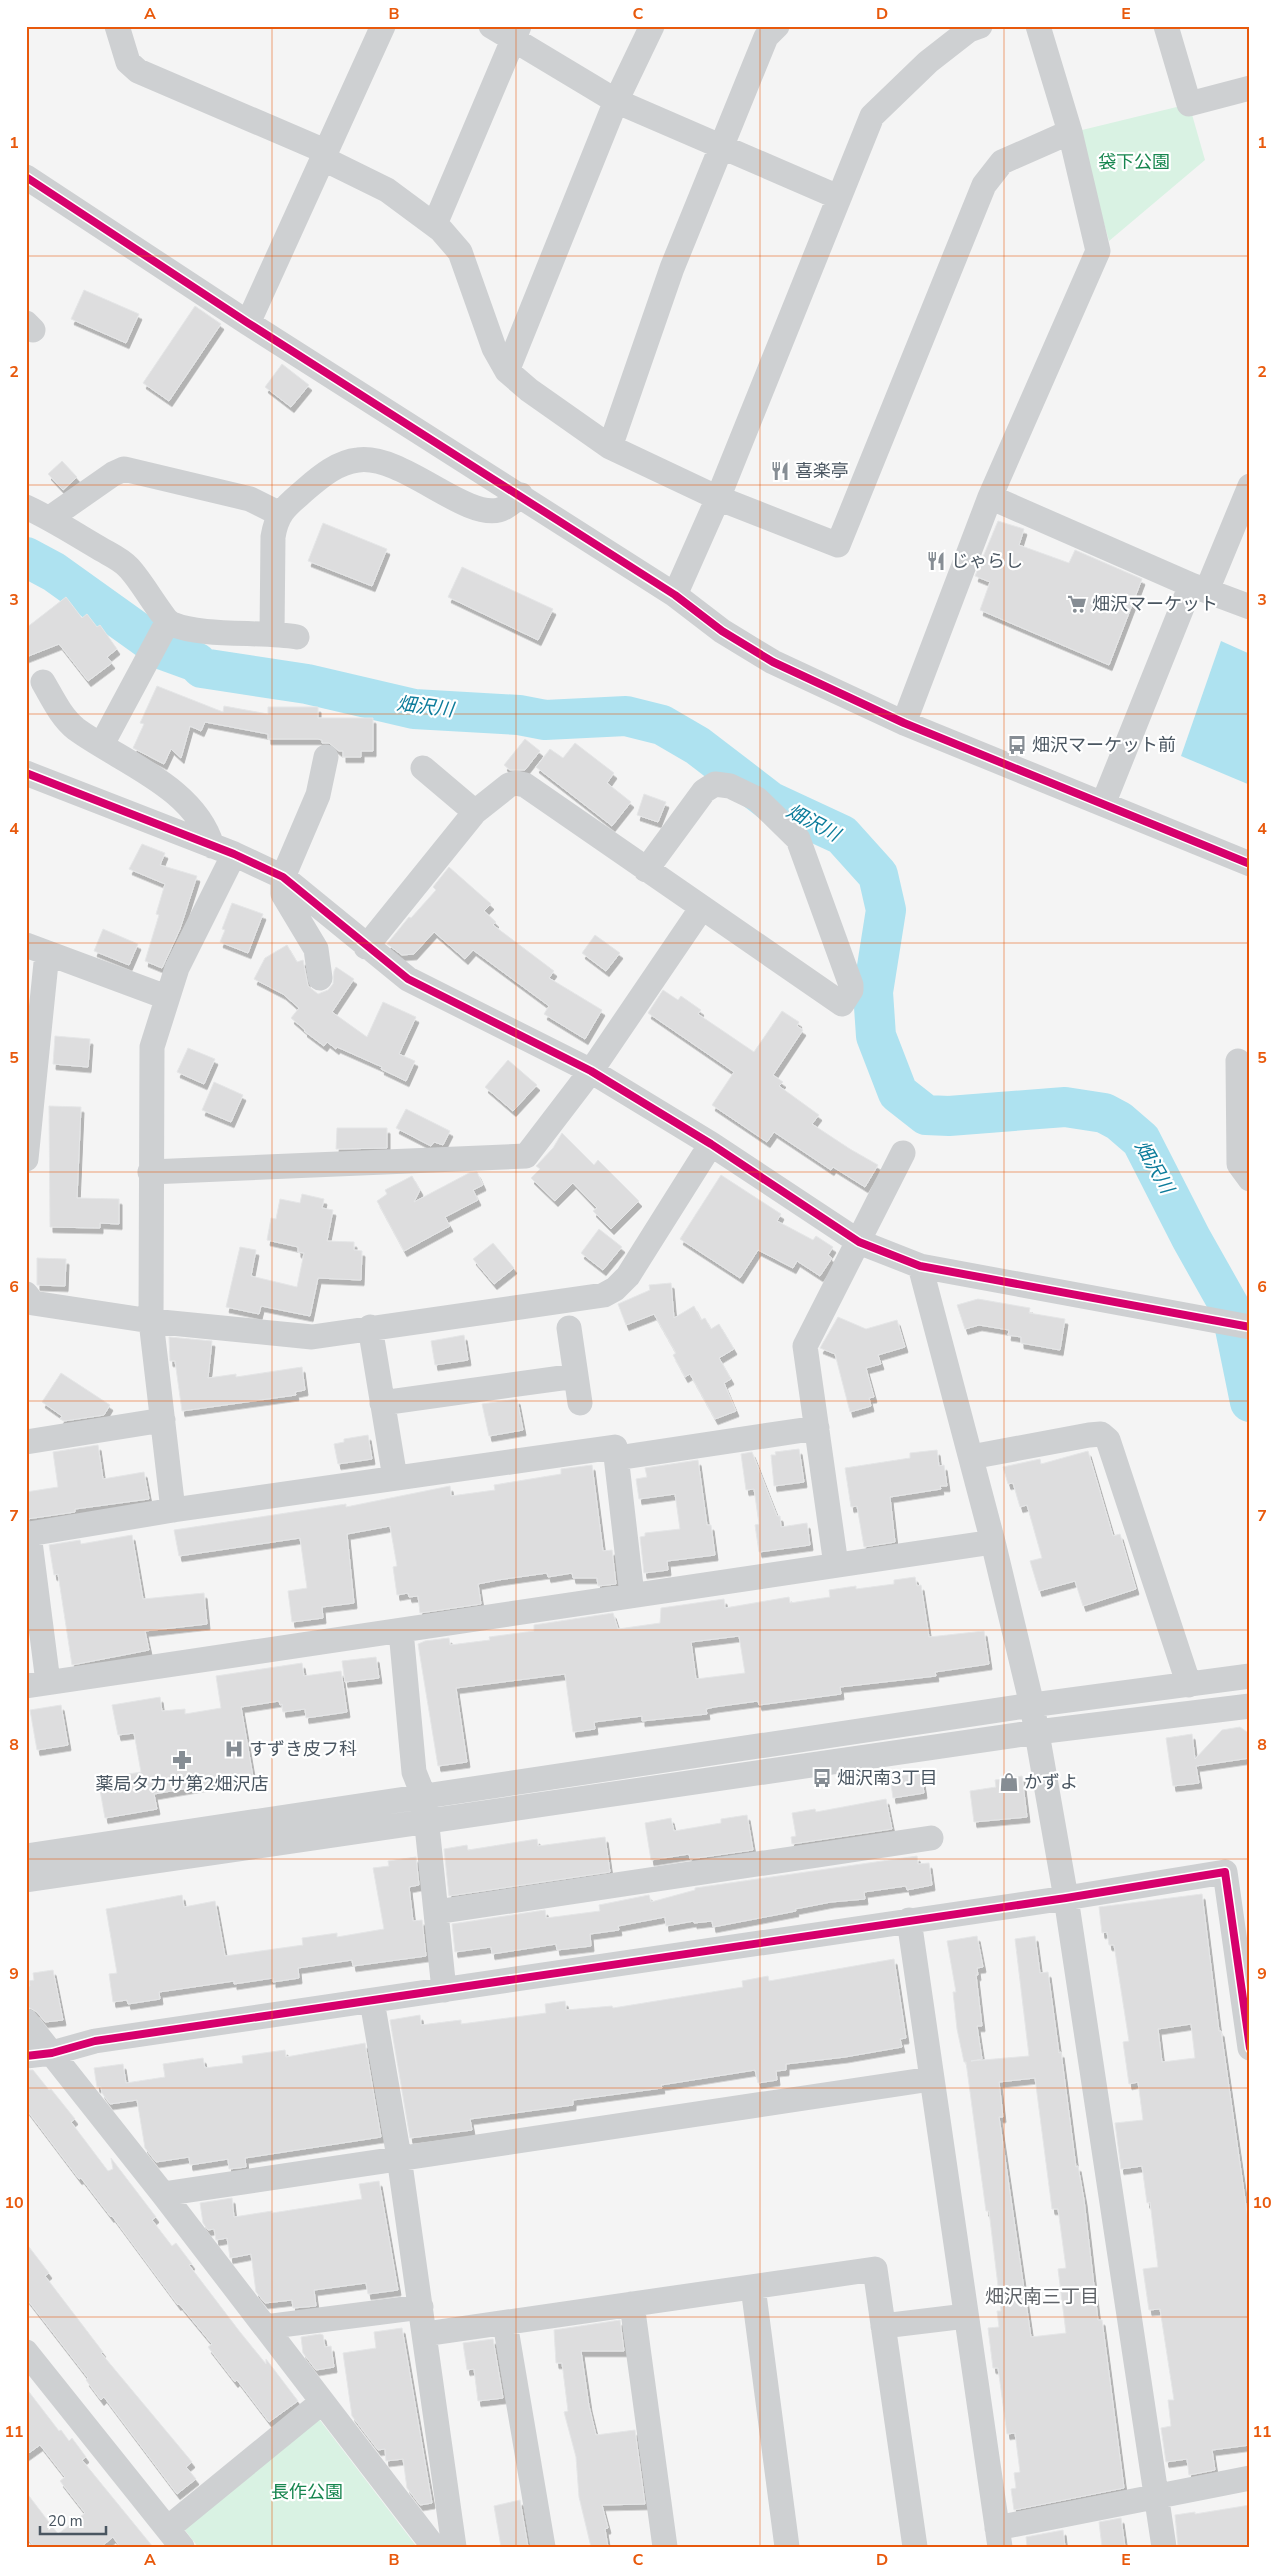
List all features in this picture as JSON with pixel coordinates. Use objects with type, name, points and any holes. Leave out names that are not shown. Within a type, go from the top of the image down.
[{"type":"street","points":[[117,26],[128,62],[138,71],[325,155],[387,190],[435,224],[460,252],[470,274],[486,331],[508,370],[546,403],[610,447],[718,498],[838,545],[984,185],[1002,162],[1070,132]]},
{"type":"street","points":[[248,323],[383,26]]},
{"type":"street","points":[[491,26],[516,33],[616,101],[838,196]]},
{"type":"street","points":[[508,370],[616,101],[652,26]]},
{"type":"street","points":[[610,447],[672,268],[766,37],[777,26]]},
{"type":"street","points":[[675,595],[718,498],[838,196],[872,116],[928,62],[969,30],[980,26]]},
{"type":"street","points":[[904,723],[990,497],[1098,251],[1070,132],[1038,26]]},
{"type":"street","points":[[1166,26],[1189,104],[1250,88]]},
{"type":"street","points":[[435,224],[516,33]]},
{"type":"street","points":[[26,177],[248,323],[521,495],[675,595],[722,631],[773,662],[904,723],[1250,864]]},
{"type":"street","points":[[272,633],[273,537],[275,522],[280,514],[325,473],[345,463],[372,459],[396,468],[470,506],[486,511],[499,510],[521,495]]},
{"type":"street","points":[[50,518],[113,474],[124,470],[250,499],[280,514]]},
{"type":"street","points":[[1103,804],[1199,587],[1250,486]]},
{"type":"street","points":[[990,497],[1250,607]]},
{"type":"street","points":[[26,507],[50,518],[127,565],[139,579],[163,617],[168,621],[207,631],[272,633],[296,637]]},
{"type":"street","points":[[102,744],[168,621]]},
{"type":"street","points":[[43,682],[62,715],[76,728],[134,764],[197,814],[223,850]]},
{"type":"street","points":[[320,978],[316,949],[283,894],[282,877],[318,795],[326,757]]},
{"type":"street","points":[[423,768],[476,812]]},
{"type":"street","points":[[26,773],[223,850],[282,877],[366,947],[408,979],[591,1071],[711,1144],[859,1242],[920,1266],[1250,1327]]},
{"type":"street","points":[[366,947],[476,812],[509,785],[516,782],[525,785],[701,909],[842,1004],[851,990],[851,985],[798,839],[757,799],[730,786],[715,784],[704,791],[646,870]]},
{"type":"street","points":[[173,1510],[151,1321],[150,1172],[152,1047],[166,997],[223,850]]},
{"type":"street","points":[[150,1172],[526,1156],[591,1071],[701,909]]},
{"type":"street","points":[[26,1159],[36,949],[166,997]]},
{"type":"street","points":[[1238,1061],[1239,1164],[1250,1179]]},
{"type":"street","points":[[28,1302],[151,1321],[312,1336],[604,1295],[615,1289],[628,1276],[711,1144]]},
{"type":"street","points":[[836,1565],[805,1346],[903,1153]]},
{"type":"street","points":[[920,1266],[993,1542],[1037,1732],[1066,1898],[1164,2547]]},
{"type":"street","points":[[370,1327],[395,1478]]},
{"type":"street","points":[[569,1328],[580,1403]]},
{"type":"street","points":[[382,1403],[576,1376]]},
{"type":"street","points":[[26,1442],[163,1420]]},
{"type":"street","points":[[617,1458],[817,1428]]},
{"type":"street","points":[[970,1457],[1089,1434],[1101,1434],[1108,1440],[1189,1685]]},
{"type":"street","points":[[632,1595],[616,1447],[173,1510],[29,1534],[37,1684],[993,1542]]},
{"type":"street","points":[[401,1631],[414,1772],[424,1798],[444,1990]]},
{"type":"street","points":[[26,1856],[1032,1706],[1250,1676]]},
{"type":"street","points":[[26,1880],[1037,1732],[1240,1708]]},
{"type":"street","points":[[436,1912],[931,1838]]},
{"type":"street","points":[[26,2056],[52,2053],[95,2041],[1066,1898],[1225,1872],[1250,2048]]},
{"type":"street","points":[[909,1920],[998,2538],[1156,2495],[1250,2478]]},
{"type":"street","points":[[372,2001],[399,2157],[454,2547]]},
{"type":"street","points":[[26,2021],[163,2194],[434,2547]]},
{"type":"street","points":[[163,2194],[931,2078]]},
{"type":"street","points":[[425,2334],[875,2269],[915,2547]]},
{"type":"street","points":[[754,2287],[787,2547]]},
{"type":"street","points":[[632,2304],[665,2547]]},
{"type":"street","points":[[265,2327],[421,2307]]},
{"type":"street","points":[[884,2326],[966,2316]]},
{"type":"street","points":[[505,2322],[542,2547]]},
{"type":"street","points":[[26,2352],[175,2538],[322,2402]]},
{"type":"green space","name":"袋下公園","points":[[1189,104],[1205,160],[1109,241],[1078,131]]},
{"type":"green space","name":"長作公園","points":[[316,2415],[417,2547],[198,2547],[181,2525]]},
{"type":"water","points":[[1221,641],[1250,654],[1250,785],[1181,756]]},
{"type":"building","points":[[84,290],[139,314],[126,343],[71,319]]},
{"type":"building","points":[[195,306],[221,324],[169,401],[143,383]]},
{"type":"building","points":[[282,364],[309,385],[291,407],[265,387]]},
{"type":"building","points":[[62,461],[77,477],[63,490],[48,474]]},
{"type":"building","points":[[998,521],[1024,529],[1019,545],[1069,563],[1075,550],[1142,579],[1109,665],[980,610],[990,582],[975,576]]},
{"type":"building","points":[[323,523],[387,549],[372,586],[308,561]]},
{"type":"building","points":[[462,567],[553,609],[538,640],[448,597]]},
{"type":"building","points":[[66,597],[82,618],[87,614],[97,627],[100,625],[117,649],[107,657],[112,663],[88,681],[59,644],[26,657],[26,628]]},
{"type":"building","points":[[157,686],[223,712],[224,706],[268,714],[268,707],[318,707],[318,718],[373,718],[373,751],[361,751],[361,757],[343,757],[343,751],[339,751],[329,743],[322,743],[322,740],[268,739],[268,734],[205,722],[201,731],[190,726],[181,758],[171,749],[164,764],[133,748],[144,724],[140,723]]},
{"type":"building","points":[[525,739],[540,751],[525,770],[510,770],[504,765]]},
{"type":"building","points":[[575,743],[614,773],[607,783],[631,802],[612,826],[536,767],[550,749],[563,758]]},
{"type":"building","points":[[644,794],[666,802],[658,822],[637,815]]},
{"type":"building","points":[[142,844],[165,853],[160,865],[197,876],[180,929],[162,968],[145,961],[159,915],[156,914],[165,884],[129,869]]},
{"type":"building","points":[[449,867],[491,904],[484,911],[496,922],[493,925],[554,971],[549,978],[602,1010],[585,1039],[544,1014],[549,1006],[473,950],[465,959],[434,932],[414,954],[402,955],[387,944],[409,917],[411,918],[436,890],[433,887]]},
{"type":"building","points":[[232,903],[263,914],[248,953],[220,942],[225,930],[222,929]]},
{"type":"building","points":[[103,929],[138,944],[129,965],[94,951]]},
{"type":"building","points":[[595,935],[620,953],[606,971],[582,953]]},
{"type":"building","points":[[287,945],[297,962],[303,960],[308,986],[318,994],[328,990],[333,984],[336,967],[354,979],[332,1012],[367,1037],[383,1002],[416,1017],[399,1054],[415,1061],[406,1081],[381,1069],[382,1067],[337,1047],[336,1049],[327,1042],[324,1046],[304,1031],[291,1018],[299,1008],[283,994],[254,979],[265,958]]},
{"type":"building","points":[[663,990],[678,1000],[681,996],[701,1010],[698,1014],[754,1052],[782,1011],[799,1022],[797,1026],[803,1030],[773,1075],[783,1082],[779,1086],[819,1115],[812,1124],[878,1165],[865,1187],[833,1167],[831,1170],[774,1132],[767,1142],[712,1105],[734,1072],[648,1013]]},
{"type":"building","points":[[55,1036],[90,1039],[88,1067],[53,1064]]},
{"type":"building","points":[[188,1048],[215,1059],[204,1084],[177,1072]]},
{"type":"building","points":[[508,1060],[537,1085],[513,1111],[485,1087]]},
{"type":"building","points":[[214,1082],[243,1095],[231,1122],[202,1110]]},
{"type":"building","points":[[49,1106],[81,1107],[77,1198],[119,1199],[119,1224],[100,1223],[100,1228],[50,1227]]},
{"type":"building","points":[[406,1109],[450,1131],[443,1145],[434,1142],[431,1146],[396,1128]]},
{"type":"building","points":[[337,1128],[387,1128],[387,1148],[336,1149]]},
{"type":"building","points":[[562,1133],[594,1165],[598,1160],[639,1201],[611,1229],[593,1211],[597,1208],[573,1183],[555,1201],[531,1178],[540,1169],[536,1166],[553,1148]]},
{"type":"building","points":[[477,1172],[483,1185],[473,1190],[478,1200],[445,1217],[450,1226],[404,1251],[377,1201],[387,1194],[385,1190],[412,1176],[420,1190],[414,1202],[469,1173]]},
{"type":"building","points":[[721,1175],[781,1214],[777,1221],[813,1240],[816,1236],[833,1247],[828,1255],[832,1258],[820,1276],[797,1261],[793,1268],[758,1250],[740,1278],[680,1239]]},
{"type":"building","points":[[302,1194],[324,1199],[322,1208],[333,1210],[327,1241],[354,1242],[354,1250],[362,1251],[361,1280],[318,1278],[310,1316],[261,1306],[259,1314],[226,1307],[240,1247],[256,1250],[251,1276],[297,1287],[304,1253],[298,1252],[298,1247],[267,1240],[271,1218],[276,1219],[280,1199],[300,1203]]},
{"type":"building","points":[[599,1229],[622,1247],[603,1270],[581,1253]]},
{"type":"building","points":[[493,1243],[514,1268],[494,1284],[473,1259]]},
{"type":"building","points":[[37,1258],[66,1259],[65,1286],[37,1285]]},
{"type":"building","points":[[671,1283],[674,1318],[694,1306],[701,1320],[705,1318],[711,1329],[719,1324],[734,1349],[719,1358],[731,1379],[724,1383],[736,1411],[715,1419],[690,1374],[685,1377],[673,1355],[676,1353],[654,1314],[626,1325],[618,1304],[650,1290],[649,1285]]},
{"type":"building","points":[[978,1299],[1030,1308],[1029,1313],[1065,1319],[1060,1350],[1021,1343],[1021,1337],[1008,1335],[1009,1330],[979,1325],[965,1329],[957,1305]]},
{"type":"building","points":[[838,1317],[866,1329],[897,1320],[905,1347],[878,1355],[881,1364],[866,1368],[874,1397],[869,1398],[871,1406],[850,1412],[835,1354],[820,1348]]},
{"type":"building","points":[[464,1335],[468,1360],[435,1365],[431,1341]]},
{"type":"building","points":[[169,1337],[212,1341],[208,1378],[236,1374],[236,1377],[302,1367],[305,1390],[295,1392],[296,1395],[182,1411],[175,1361],[170,1361]]},
{"type":"building","points":[[61,1373],[110,1405],[104,1415],[64,1421],[60,1419],[62,1416],[42,1402]]},
{"type":"building","points":[[517,1399],[523,1430],[489,1436],[482,1404]]},
{"type":"building","points":[[368,1435],[372,1459],[338,1464],[334,1444],[344,1442],[344,1439]]},
{"type":"building","points":[[98,1445],[103,1479],[144,1472],[149,1499],[75,1509],[75,1512],[27,1519],[26,1492],[58,1487],[53,1452]]},
{"type":"building","points":[[799,1449],[804,1482],[774,1486],[771,1455],[776,1455],[775,1452]]},
{"type":"building","points":[[937,1450],[939,1466],[944,1465],[947,1486],[940,1486],[941,1489],[890,1497],[895,1542],[864,1547],[857,1506],[851,1507],[845,1468],[910,1458],[910,1453]]},
{"type":"building","points":[[1088,1451],[1113,1536],[1120,1534],[1136,1589],[1083,1606],[1075,1581],[1039,1591],[1030,1561],[1042,1558],[1027,1505],[1020,1507],[1013,1483],[1008,1484],[1003,1467],[1040,1459],[1041,1464]]},
{"type":"building","points":[[752,1452],[777,1516],[780,1516],[781,1527],[807,1523],[810,1545],[759,1552],[755,1525],[759,1524],[754,1489],[746,1490],[741,1454]]},
{"type":"building","points":[[698,1460],[707,1525],[711,1525],[715,1555],[667,1561],[668,1570],[644,1573],[640,1537],[645,1536],[645,1533],[680,1529],[675,1494],[639,1499],[636,1479],[647,1477],[645,1468]]},
{"type":"building","points":[[592,1465],[603,1551],[612,1550],[616,1584],[598,1586],[597,1578],[573,1578],[572,1573],[548,1577],[547,1573],[498,1580],[478,1584],[481,1604],[420,1613],[418,1596],[409,1597],[408,1593],[397,1595],[393,1567],[397,1566],[390,1526],[347,1534],[354,1603],[322,1607],[323,1618],[292,1622],[288,1591],[307,1588],[300,1538],[179,1556],[174,1530],[346,1504],[346,1507],[450,1486],[451,1496],[495,1490],[494,1485],[561,1474],[561,1469]]},
{"type":"building","points":[[132,1535],[143,1599],[204,1593],[207,1624],[145,1631],[149,1650],[72,1665],[58,1574],[54,1575],[49,1545],[80,1540],[81,1544]]},
{"type":"building","points":[[915,1577],[917,1586],[921,1585],[929,1637],[984,1631],[989,1664],[935,1672],[936,1676],[840,1687],[841,1694],[759,1705],[758,1701],[714,1707],[706,1709],[707,1714],[642,1721],[642,1716],[594,1722],[595,1729],[573,1732],[565,1674],[456,1688],[467,1762],[438,1766],[418,1644],[425,1641],[449,1638],[450,1645],[490,1640],[489,1637],[534,1631],[534,1625],[613,1613],[618,1629],[660,1623],[661,1608],[724,1599],[725,1608],[789,1597],[790,1603],[830,1597],[829,1590],[856,1586],[856,1589],[894,1584],[894,1580]],"holes":[[[739,1636],[745,1673],[696,1679],[691,1642]]]},
{"type":"building","points":[[376,1657],[379,1678],[345,1682],[342,1661]]},
{"type":"building","points":[[302,1663],[304,1676],[341,1671],[347,1712],[306,1718],[305,1709],[283,1712],[282,1704],[280,1705],[279,1701],[241,1707],[253,1777],[154,1794],[157,1809],[105,1818],[98,1779],[141,1772],[134,1733],[118,1735],[112,1705],[160,1697],[162,1711],[185,1709],[185,1714],[221,1708],[216,1676]]},
{"type":"building","points":[[61,1705],[68,1745],[37,1750],[30,1710]]},
{"type":"building","points":[[1240,1727],[1250,1734],[1250,1758],[1196,1766],[1199,1783],[1173,1786],[1166,1738],[1192,1734],[1195,1759],[1222,1730]]},
{"type":"building","points":[[921,1773],[924,1793],[893,1798],[890,1777]]},
{"type":"building","points":[[1022,1776],[1027,1817],[974,1822],[970,1791],[996,1787],[995,1780]]},
{"type":"building","points":[[886,1799],[892,1829],[792,1844],[791,1837],[796,1836],[792,1813],[815,1809],[816,1812]]},
{"type":"building","points":[[747,1815],[753,1850],[690,1859],[689,1854],[651,1860],[645,1823],[671,1818],[674,1831],[721,1823],[721,1819]]},
{"type":"building","points":[[605,1837],[610,1872],[449,1896],[444,1849],[467,1845],[468,1850],[537,1839],[538,1846]]},
{"type":"building","points":[[917,1856],[918,1864],[929,1863],[932,1885],[907,1890],[906,1886],[864,1892],[865,1899],[831,1902],[795,1909],[796,1911],[713,1927],[712,1921],[694,1923],[694,1921],[666,1926],[665,1917],[618,1926],[619,1930],[590,1934],[591,1946],[557,1950],[556,1944],[492,1954],[491,1947],[455,1952],[452,1924],[545,1910],[546,1918],[600,1911],[599,1905],[649,1895],[651,1902],[695,1890],[695,1888]]},
{"type":"building","points":[[416,1857],[419,1885],[409,1887],[413,1921],[422,1920],[426,1956],[353,1966],[352,1960],[298,1968],[299,1978],[273,1982],[273,1978],[234,1984],[234,1981],[159,1992],[160,1999],[128,2004],[127,2000],[113,2002],[109,1974],[117,1973],[106,1909],[182,1895],[184,1907],[215,1901],[225,1956],[303,1945],[302,1938],[337,1933],[337,1937],[384,1929],[373,1868],[389,1866],[388,1861]]},
{"type":"building","points":[[1202,1894],[1219,2031],[1221,2031],[1250,2234],[1250,2445],[1212,2450],[1215,2470],[1189,2475],[1187,2459],[1166,2462],[1161,2428],[1171,2426],[1168,2400],[1174,2400],[1160,2309],[1149,2310],[1143,2269],[1158,2267],[1150,2202],[1147,2203],[1142,2166],[1121,2169],[1115,2123],[1143,2120],[1138,2082],[1129,2084],[1123,2042],[1129,2041],[1114,1945],[1109,1945],[1107,1932],[1102,1933],[1099,1907]],"holes":[[[1191,2024],[1195,2058],[1162,2062],[1158,2029]]]},
{"type":"building","points":[[977,1936],[983,1967],[977,1968],[978,1975],[976,1975],[982,2026],[977,2026],[982,2059],[971,2061],[1029,2056],[1015,1939],[1035,1936],[1040,1973],[1048,1972],[1076,2167],[1078,2166],[1084,2200],[1098,2320],[1102,2320],[1124,2488],[1014,2510],[1011,2489],[1016,2488],[1014,2473],[1020,2472],[1015,2433],[1007,2434],[998,2368],[993,2368],[988,2328],[999,2327],[997,2311],[1001,2311],[989,2211],[986,2211],[966,2062],[964,2062],[957,2029],[953,1992],[956,1992],[947,1941]],"holes":[[[1035,2078],[1052,2209],[1058,2209],[1066,2268],[1058,2269],[1066,2333],[1031,2337],[999,2117],[1003,2117],[999,2082]]]},
{"type":"building","points":[[894,1959],[906,2038],[900,2039],[902,2047],[845,2057],[786,2064],[786,2070],[776,2071],[777,2080],[758,2083],[755,2070],[661,2085],[662,2088],[573,2100],[573,2105],[470,2119],[472,2130],[410,2138],[390,2020],[420,2015],[421,2025],[461,2020],[461,2024],[546,2013],[545,2004],[565,2001],[566,2010],[612,2006],[613,2008],[743,1987],[742,1981],[768,1976],[769,1981]]},
{"type":"building","points":[[53,1970],[63,2020],[45,2022],[37,2012],[28,2007],[26,1987],[30,1986],[29,1981],[34,1980],[33,1973]]},
{"type":"building","points":[[365,2043],[381,2137],[245,2158],[246,2167],[229,2169],[228,2159],[190,2165],[189,2157],[156,2162],[145,2148],[137,2100],[110,2104],[102,2093],[101,2087],[97,2087],[94,2068],[123,2064],[126,2083],[165,2077],[163,2064],[203,2058],[205,2068],[243,2063],[242,2056],[285,2050],[286,2057]]},
{"type":"building","points":[[26,2070],[33,2070],[49,2090],[51,2089],[75,2119],[71,2122],[108,2171],[113,2169],[111,2158],[156,2217],[152,2220],[172,2246],[176,2243],[192,2264],[189,2265],[240,2332],[266,2364],[266,2359],[298,2401],[269,2422],[237,2380],[235,2382],[208,2347],[212,2344],[178,2305],[112,2216],[81,2178],[79,2179],[26,2109]]},
{"type":"building","points":[[379,2181],[398,2290],[368,2294],[366,2283],[314,2290],[316,2306],[293,2308],[292,2300],[265,2303],[256,2292],[251,2254],[230,2258],[227,2238],[216,2240],[214,2229],[208,2230],[203,2223],[200,2203],[232,2198],[234,2217],[272,2211],[272,2213],[362,2199],[359,2184]]},
{"type":"building","points":[[26,2243],[49,2273],[45,2276],[103,2352],[101,2353],[192,2462],[186,2467],[196,2479],[177,2494],[104,2397],[101,2400],[86,2380],[88,2378],[26,2298]]},
{"type":"building","points":[[620,2320],[624,2351],[581,2351],[589,2406],[596,2435],[635,2430],[645,2504],[602,2505],[608,2528],[605,2529],[608,2547],[591,2547],[579,2497],[576,2457],[564,2412],[568,2411],[562,2363],[556,2363],[554,2330]]},
{"type":"building","points":[[402,2328],[432,2503],[420,2505],[407,2488],[403,2459],[386,2461],[385,2449],[378,2450],[352,2416],[343,2353],[376,2348],[374,2332]]},
{"type":"building","points":[[323,2335],[325,2347],[331,2346],[334,2367],[316,2370],[303,2353],[301,2337]]},
{"type":"building","points":[[493,2339],[503,2398],[478,2401],[474,2369],[467,2370],[463,2343]]},
{"type":"building","points":[[26,2388],[59,2431],[61,2430],[69,2441],[72,2438],[86,2457],[82,2460],[153,2547],[120,2547],[113,2537],[101,2547],[34,2547],[26,2536],[26,2492],[58,2534],[85,2513],[60,2481],[65,2477],[40,2445],[26,2455]]},
{"type":"building","points":[[520,2500],[528,2547],[501,2547],[494,2506]]},
{"type":"building","points":[[1250,2505],[1250,2544],[1235,2547],[1178,2547],[1175,2515],[1195,2512],[1195,2514]]},
{"type":"building","points":[[1121,2518],[1125,2547],[1102,2547],[1099,2522]]},
{"type":"building","points":[[1063,2530],[1065,2547],[1027,2547],[1026,2537]]},
{"type":"waterway","name":"畑沢川","points":[[26,557],[54,572],[163,650],[196,662],[202,668],[307,684],[414,709],[519,715],[545,720],[626,716],[662,725],[698,746],[771,802],[842,835],[878,875],[886,910],[873,992],[876,1036],[898,1093],[926,1115],[949,1116],[1065,1107],[1104,1113],[1119,1121],[1141,1140],[1191,1238],[1231,1309],[1250,1402]]},
{"type":"cycle path","points":[[26,177],[248,323],[675,595],[722,631],[773,662],[904,723],[1250,864]]},
{"type":"cycle path","points":[[26,773],[234,854],[283,877],[408,979],[591,1071],[711,1144],[859,1242],[920,1266],[1250,1327]]},
{"type":"cycle path","points":[[26,2056],[52,2053],[95,2041],[1066,1898],[1225,1872],[1250,2048]]},
{"type":"place","name":"喜楽亭","points":[[780,471]]},
{"type":"place","name":"じゃらし","points":[[936,561]]},
{"type":"place","name":"畑沢マーケット","points":[[1077,604]]},
{"type":"place","name":"畑沢マーケット前","points":[[1017,745]]},
{"type":"place","name":"すずき皮フ科","points":[[234,1749]]},
{"type":"place","name":"薬局タカサ第2畑沢店","points":[[182,1760]]},
{"type":"place","name":"畑沢南3丁目","points":[[822,1778]]},
{"type":"place","name":"かずよ","points":[[1009,1782]]},
{"type":"district","name":"畑沢南三丁目","points":[[1042,2297]]}]
